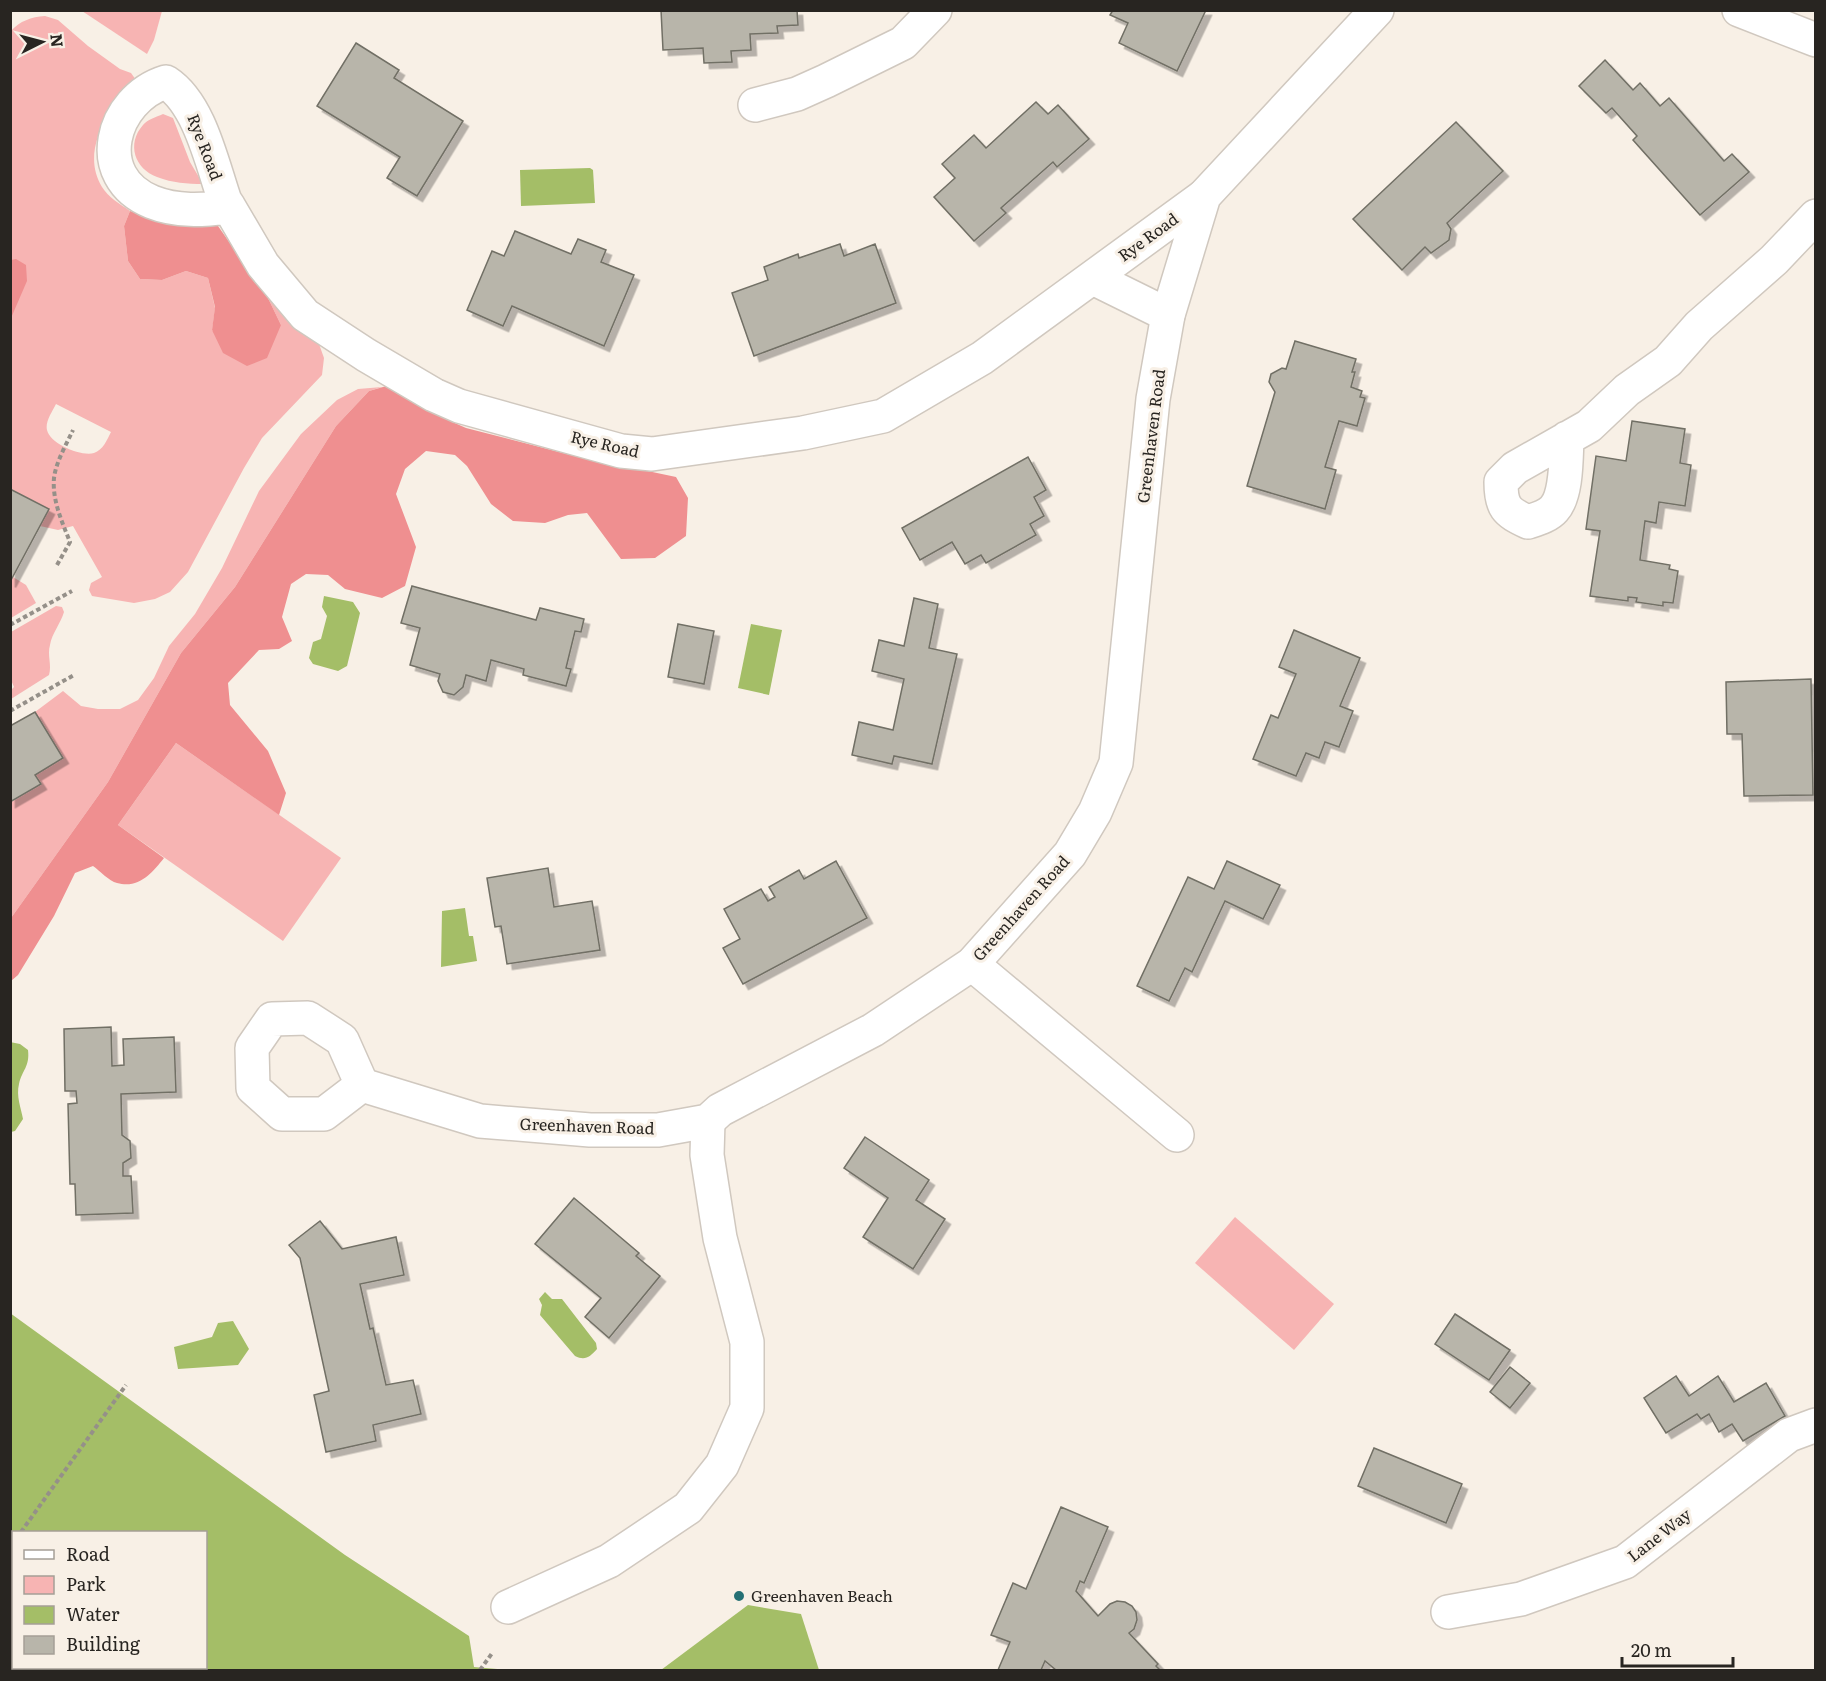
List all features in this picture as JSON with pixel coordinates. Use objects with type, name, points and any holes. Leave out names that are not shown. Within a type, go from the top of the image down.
[{"type":"street","points":[[755,105],[796,94],[903,43],[935,10]]},
{"type":"street","name":"Greenhaven Road","points":[[362,1086],[480,1121],[590,1130],[658,1130],[708,1121],[720,1110],[873,1030],[972,964],[1070,854],[1095,812],[1116,763],[1153,399],[1168,315],[1204,196],[1377,10]]},
{"type":"street","points":[[1739,10],[1815,40]]},
{"type":"street","name":"Rye Road","points":[[229,207],[263,265],[305,315],[366,355],[434,395],[459,406],[610,448],[652,454],[803,434],[883,416],[982,358],[1204,196]]},
{"type":"street","points":[[1568,438],[1589,426],[1627,390],[1668,360],[1700,327],[1774,260],[1815,216]]},
{"type":"street","points":[[1093,278],[1168,315]]},
{"type":"street","points":[[972,964],[1177,1135]]},
{"type":"street","points":[[508,1606],[609,1561],[688,1508],[722,1465],[747,1408],[747,1342],[720,1238],[707,1155],[708,1121]]},
{"type":"street","name":"Lane Way","points":[[1448,1612],[1521,1599],[1625,1562],[1789,1435],[1815,1425]]},
{"type":"path","points":[[57,565],[70,542],[56,499],[54,479],[73,430]]},
{"type":"path","points":[[10,625],[72,591]]},
{"type":"path","points":[[10,711],[74,675]]},
{"type":"path","points":[[22,1531],[126,1385]]},
{"type":"path","points":[[480,1671],[493,1652]]},
{"type":"green space","points":[[82,11],[162,11],[154,40],[147,54]]},
{"type":"green space","points":[[45,16],[58,20],[88,46],[120,69],[131,73],[136,80],[117,103],[101,129],[94,158],[96,173],[102,187],[130,211],[124,226],[128,261],[140,279],[162,280],[186,271],[208,278],[215,308],[212,331],[281,325],[267,296],[286,316],[303,327],[319,344],[324,358],[322,375],[262,438],[188,572],[170,592],[155,599],[134,603],[92,596],[89,590],[91,583],[102,577],[73,526],[58,530],[40,526],[49,509],[11,489],[11,31],[22,22]],"holes":[[[56,404],[111,432],[100,450],[89,454],[67,448],[54,440],[49,435],[47,424]]]},
{"type":"green space","points":[[163,114],[173,118],[190,162],[203,184],[180,183],[157,177],[149,173],[138,162],[134,148],[138,132],[147,122]]},
{"type":"green space","points":[[382,387],[369,391],[336,426],[235,587],[181,653],[108,782],[11,918],[11,802],[41,784],[35,775],[62,758],[35,712],[63,691],[81,706],[98,709],[120,709],[138,700],[154,678],[169,646],[195,614],[222,568],[259,491],[301,434],[337,400],[358,389]]},
{"type":"green space","points":[[13,577],[26,585],[36,603],[11,618],[11,582]]},
{"type":"green space","points":[[56,606],[62,607],[64,612],[50,645],[49,675],[11,699],[11,690],[14,687],[11,680],[11,632]]},
{"type":"green space","points":[[176,743],[341,858],[283,941],[118,825]]},
{"type":"green space","points":[[1235,1217],[1334,1304],[1294,1350],[1195,1263]]},
{"type":"shaded area","points":[[130,211],[164,222],[198,219],[218,226],[267,296],[281,325],[267,358],[247,366],[223,353],[212,330],[215,307],[208,278],[186,271],[162,280],[140,279],[128,261],[124,226]]},
{"type":"shaded area","points":[[16,259],[26,265],[27,281],[11,318],[11,260]]},
{"type":"shaded area","points":[[390,385],[448,420],[466,428],[567,454],[676,477],[688,498],[686,536],[655,558],[621,559],[587,513],[568,515],[545,523],[513,521],[491,504],[467,466],[455,455],[426,451],[405,469],[396,494],[416,547],[405,586],[382,598],[345,589],[328,575],[306,574],[291,584],[282,617],[292,641],[279,649],[259,650],[228,683],[230,705],[268,751],[286,793],[279,815],[176,743],[118,825],[164,858],[150,874],[132,884],[114,882],[93,866],[75,873],[54,916],[18,975],[11,981],[11,918],[108,782],[181,653],[235,587],[336,426],[369,391]]},
{"type":"water","points":[[590,168],[593,170],[595,203],[521,206],[520,170]]},
{"type":"water","points":[[324,596],[353,602],[360,613],[347,666],[338,671],[313,664],[309,658],[313,642],[321,639],[327,616],[322,607]]},
{"type":"water","points":[[751,624],[782,630],[769,695],[738,688]]},
{"type":"water","points":[[465,908],[469,936],[473,936],[477,961],[441,967],[442,911]]},
{"type":"water","points":[[10,1042],[20,1044],[28,1050],[27,1065],[18,1088],[23,1119],[15,1131],[11,1132]]},
{"type":"water","points":[[545,1292],[552,1299],[562,1299],[596,1343],[597,1349],[590,1356],[582,1358],[575,1356],[540,1315],[542,1305],[539,1299]]},
{"type":"water","points":[[10,1313],[345,1555],[469,1636],[474,1667],[509,1670],[11,1670]]},
{"type":"water","points":[[233,1321],[249,1349],[238,1365],[178,1369],[174,1347],[212,1337],[218,1323]]},
{"type":"water","points":[[748,1605],[801,1614],[819,1670],[661,1670]]},
{"type":"building","points":[[661,10],[797,10],[798,25],[777,26],[778,33],[750,34],[751,50],[731,51],[732,62],[704,63],[703,48],[663,50]]},
{"type":"building","points":[[1113,10],[1206,10],[1177,71],[1119,43],[1128,23],[1110,15]]},
{"type":"building","points":[[356,43],[399,70],[394,78],[463,121],[417,196],[387,178],[400,157],[317,106]]},
{"type":"building","points":[[1605,60],[1633,90],[1640,83],[1660,106],[1669,98],[1724,161],[1732,154],[1749,172],[1700,215],[1633,140],[1637,136],[1612,108],[1606,113],[1579,86]]},
{"type":"building","points":[[1036,102],[1048,114],[1058,105],[1089,139],[1057,167],[1053,162],[1001,208],[1006,213],[974,241],[934,197],[955,178],[942,164],[974,135],[986,148]]},
{"type":"building","points":[[1456,122],[1503,171],[1447,223],[1451,229],[1449,240],[1431,253],[1425,247],[1402,270],[1353,219]]},
{"type":"building","points":[[515,231],[571,254],[578,239],[606,250],[601,262],[634,275],[604,346],[512,306],[503,326],[467,310],[492,251],[504,256]]},
{"type":"building","points":[[840,244],[844,256],[875,244],[896,303],[754,356],[732,293],[768,280],[764,267],[798,254],[799,258]]},
{"type":"building","points":[[1295,341],[1356,359],[1351,387],[1362,391],[1360,397],[1365,398],[1357,426],[1339,421],[1325,467],[1336,470],[1325,509],[1247,486],[1275,392],[1269,382],[1271,374],[1282,368],[1286,369]]},
{"type":"building","points":[[1632,421],[1685,429],[1680,463],[1691,465],[1685,506],[1659,502],[1656,523],[1645,521],[1640,560],[1670,565],[1669,569],[1678,571],[1673,603],[1663,602],[1663,606],[1636,602],[1637,598],[1628,597],[1628,601],[1590,596],[1600,531],[1586,529],[1596,456],[1626,461]]},
{"type":"building","points":[[1028,457],[1046,490],[1034,497],[1044,516],[1030,524],[1036,535],[986,563],[981,555],[965,564],[952,542],[920,560],[902,528]]},
{"type":"building","points":[[10,489],[49,509],[10,582]]},
{"type":"building","points":[[412,586],[536,620],[540,608],[584,619],[581,632],[575,631],[566,668],[571,669],[566,686],[523,675],[524,669],[491,660],[486,681],[466,675],[463,687],[454,695],[443,692],[438,681],[440,674],[410,665],[420,628],[401,623]]},
{"type":"building","points":[[914,598],[938,604],[929,648],[957,654],[932,764],[894,756],[892,764],[852,755],[859,722],[893,730],[904,679],[872,671],[879,640],[904,646]]},
{"type":"building","points":[[678,624],[714,631],[704,684],[668,677]]},
{"type":"building","points":[[1294,630],[1360,658],[1340,706],[1353,711],[1339,747],[1325,742],[1319,758],[1306,753],[1296,776],[1253,759],[1271,715],[1278,718],[1296,674],[1279,667]]},
{"type":"building","points":[[1811,679],[1813,795],[1744,796],[1742,734],[1727,734],[1726,682]]},
{"type":"building","points":[[35,712],[63,758],[35,775],[41,784],[10,802],[10,726]]},
{"type":"building","points":[[836,861],[867,918],[743,984],[723,948],[740,939],[724,909],[761,889],[768,901],[775,897],[769,887],[799,870],[804,879]]},
{"type":"building","points":[[1227,861],[1280,885],[1263,919],[1225,901],[1192,972],[1185,968],[1169,1001],[1137,986],[1188,877],[1214,889]]},
{"type":"building","points":[[548,868],[554,907],[592,901],[600,950],[507,964],[501,926],[495,927],[487,878]]},
{"type":"building","points":[[111,1027],[112,1066],[124,1065],[123,1039],[174,1037],[176,1092],[121,1094],[122,1135],[130,1141],[131,1158],[123,1163],[123,1176],[131,1176],[133,1213],[76,1215],[75,1184],[70,1184],[68,1104],[77,1103],[76,1091],[65,1091],[64,1029]]},
{"type":"building","points":[[865,1137],[929,1180],[916,1200],[945,1219],[913,1269],[863,1237],[888,1198],[844,1168]]},
{"type":"building","points":[[574,1198],[639,1253],[636,1256],[660,1276],[609,1338],[585,1317],[601,1298],[535,1244]]},
{"type":"building","points":[[320,1221],[342,1249],[396,1237],[404,1275],[360,1284],[386,1385],[413,1380],[421,1414],[373,1425],[376,1441],[326,1452],[314,1395],[329,1391],[300,1258],[289,1245]]},
{"type":"building","points":[[1455,1314],[1510,1350],[1489,1380],[1435,1344]]},
{"type":"building","points":[[1510,1367],[1530,1383],[1510,1408],[1490,1392]]},
{"type":"building","points":[[1676,1376],[1689,1396],[1718,1376],[1734,1402],[1766,1383],[1785,1416],[1743,1441],[1732,1424],[1719,1432],[1709,1414],[1701,1419],[1697,1414],[1666,1433],[1644,1398]]},
{"type":"building","points":[[1374,1448],[1462,1484],[1446,1523],[1358,1486]]},
{"type":"building","points":[[1061,1507],[1108,1527],[1084,1583],[1080,1581],[1076,1591],[1098,1616],[1110,1604],[1117,1601],[1132,1606],[1137,1620],[1134,1629],[1129,1633],[1158,1664],[1156,1666],[1160,1670],[1056,1670],[1045,1661],[1041,1670],[998,1670],[1010,1642],[991,1635],[1013,1583],[1026,1589]]},
{"type":"place","name":"Greenhaven Beach","points":[[739,1596]]}]
